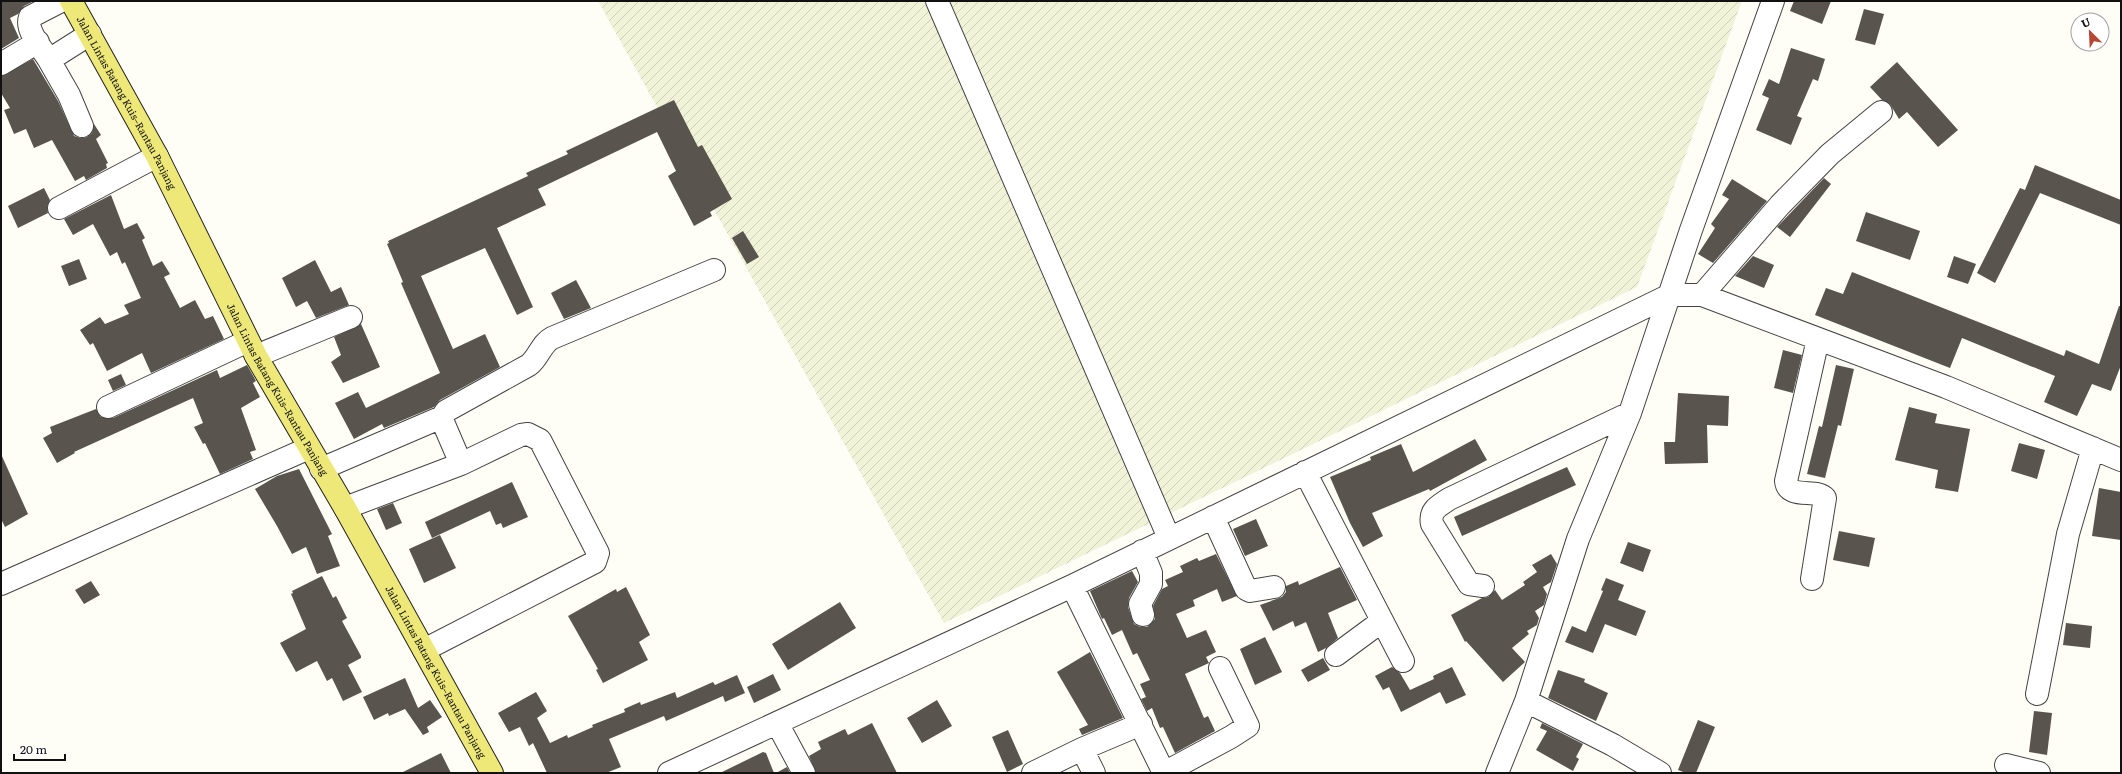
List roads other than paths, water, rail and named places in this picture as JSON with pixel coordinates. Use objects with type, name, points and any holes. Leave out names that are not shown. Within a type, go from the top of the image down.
[{"type":"main road","name":"Jalan Lintas Batang Kuis–Rantau Panjang","points":[[71,1],[157,156],[252,348],[322,469],[492,773]]},
{"type":"street","points":[[62,1],[30,17],[28,23],[30,30],[69,95],[82,126]]},
{"type":"street","points":[[937,1],[1169,538]]},
{"type":"street","points":[[1497,773],[1526,701],[1578,539],[1630,413],[1696,216],[1774,1]]},
{"type":"street","points":[[49,60],[90,34]]},
{"type":"street","points":[[1,64],[38,42]]},
{"type":"street","points":[[1702,295],[1780,205],[1830,154],[1881,112]]},
{"type":"street","points":[[59,208],[157,156]]},
{"type":"street","points":[[322,469],[442,417],[446,411],[529,365],[535,360],[547,341],[552,338],[714,270]]},
{"type":"street","points":[[670,773],[1072,586],[1213,516],[1670,295],[1702,295],[1946,388],[2121,460]]},
{"type":"street","points":[[108,407],[252,348],[351,317]]},
{"type":"street","points":[[1812,580],[1825,498],[1821,495],[1792,490],[1786,485],[1786,481],[1818,339]]},
{"type":"street","points":[[1483,586],[1468,584],[1432,524],[1430,517],[1434,510],[1449,499],[1630,413]]},
{"type":"street","points":[[442,417],[461,464]]},
{"type":"street","points":[[344,508],[461,464],[521,435],[528,434],[540,440],[598,554],[597,558],[594,562],[424,650]]},
{"type":"street","points":[[1,584],[309,448]]},
{"type":"street","points":[[2037,694],[2068,534],[2093,448]]},
{"type":"street","points":[[1304,472],[1404,660]]},
{"type":"street","points":[[1213,516],[1246,589],[1250,591],[1274,587]]},
{"type":"street","points":[[1142,552],[1151,573],[1151,584],[1140,604],[1143,615]]},
{"type":"street","points":[[1072,586],[1164,773],[1231,737],[1248,726],[1220,668]]},
{"type":"street","points":[[1336,655],[1382,621]]},
{"type":"street","points":[[1526,701],[1613,745],[1660,773]]},
{"type":"street","points":[[777,723],[804,773]]},
{"type":"street","points":[[1033,773],[1082,749],[1141,724]]},
{"type":"street","points":[[1082,749],[1094,773]]},
{"type":"street","points":[[2006,765],[2039,773]]}]
